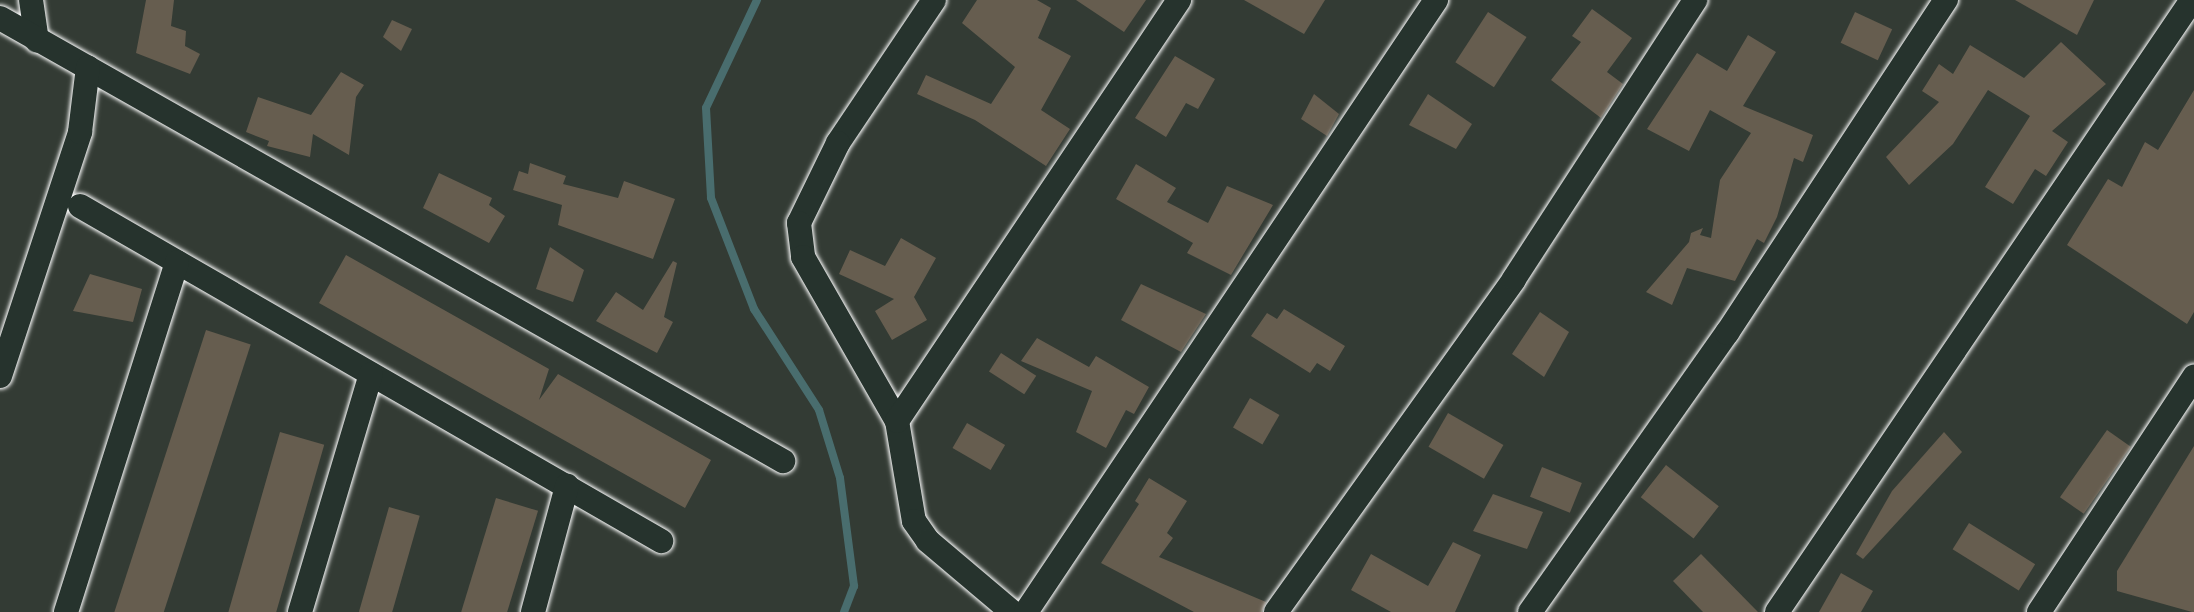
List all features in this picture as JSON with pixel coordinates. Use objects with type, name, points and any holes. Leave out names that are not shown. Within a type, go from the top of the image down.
[{"type":"street","points":[[31,0],[37,40]]},
{"type":"street","points":[[934,0],[838,143],[799,223],[803,257],[897,421],[914,521],[928,541],[1011,612]]},
{"type":"street","points":[[897,421],[1179,0]]},
{"type":"street","points":[[1026,612],[1436,0]]},
{"type":"street","points":[[1276,612],[1514,279],[1695,0]]},
{"type":"street","points":[[1530,612],[1727,333],[1946,0]]},
{"type":"street","points":[[1777,612],[2192,0]]},
{"type":"street","points":[[0,18],[783,461]]},
{"type":"street","points":[[0,376],[80,132],[88,67]]},
{"type":"street","points":[[80,206],[661,540]]},
{"type":"street","points":[[66,612],[177,262]]},
{"type":"street","points":[[300,612],[371,374]]},
{"type":"street","points":[[2042,611],[2194,377]]},
{"type":"street","points":[[533,612],[567,486]]},
{"type":"building","points":[[146,0],[174,0],[171,26],[186,31],[185,46],[200,54],[190,74],[136,53]]},
{"type":"building","points":[[977,0],[1037,0],[1051,8],[1038,38],[1071,56],[1041,110],[1070,129],[1046,166],[975,120],[917,94],[926,75],[991,104],[1015,67],[962,23]]},
{"type":"building","points":[[1076,0],[1146,0],[1124,32]]},
{"type":"building","points":[[1244,0],[1325,0],[1304,34]]},
{"type":"building","points":[[2015,0],[2094,0],[2077,35]]},
{"type":"building","points":[[1592,9],[1632,38],[1607,72],[1623,84],[1601,118],[1551,80],[1581,42],[1572,36]]},
{"type":"building","points":[[1488,12],[1527,37],[1494,87],[1455,62]]},
{"type":"building","points":[[1855,12],[1892,29],[1878,60],[1841,43]]},
{"type":"building","points":[[392,20],[412,29],[401,51],[383,37]]},
{"type":"building","points":[[1748,35],[1776,52],[1743,106],[1813,135],[1803,162],[1794,158],[1777,217],[1764,243],[1757,239],[1735,281],[1687,268],[1672,305],[1646,292],[1689,242],[1691,233],[1703,228],[1700,235],[1711,238],[1720,180],[1751,133],[1710,110],[1689,151],[1647,129],[1697,53],[1727,71]]},
{"type":"building","points":[[2061,42],[2106,84],[2052,131],[2068,142],[2046,176],[2035,169],[2013,204],[1985,187],[2030,116],[1988,90],[1953,144],[1909,185],[1886,157],[1939,102],[1922,91],[1939,64],[1953,74],[1970,45],[2024,78]]},
{"type":"building","points":[[1175,56],[1215,79],[1198,109],[1186,103],[1166,137],[1135,118]]},
{"type":"building","points":[[341,72],[364,85],[356,97],[349,155],[313,134],[310,157],[267,146],[269,141],[246,132],[258,97],[311,115]]},
{"type":"building","points":[[2194,90],[2194,312],[2187,324],[2067,245],[2108,179],[2122,187],[2145,142],[2158,150]]},
{"type":"building","points":[[1314,94],[1339,114],[1327,136],[1301,119]]},
{"type":"building","points":[[1428,94],[1472,124],[1456,149],[1409,125]]},
{"type":"building","points":[[530,163],[566,176],[563,184],[618,198],[624,181],[675,199],[653,259],[558,225],[562,205],[513,190],[519,171],[528,174]]},
{"type":"building","points":[[1136,164],[1176,188],[1167,202],[1208,223],[1227,186],[1273,205],[1231,275],[1187,253],[1193,243],[1116,199]]},
{"type":"building","points":[[439,173],[492,198],[489,205],[505,216],[489,243],[423,208]]},
{"type":"building","points":[[901,238],[936,258],[914,297],[927,320],[892,340],[875,311],[894,299],[839,274],[850,250],[885,266]]},
{"type":"building","points":[[550,247],[584,270],[573,302],[536,289]]},
{"type":"building","points":[[346,255],[549,369],[539,400],[558,374],[711,460],[685,508],[319,303]]},
{"type":"building","points":[[673,261],[677,263],[664,317],[673,322],[657,353],[596,321],[616,292],[643,310]]},
{"type":"building","points":[[90,274],[142,289],[133,322],[73,311]]},
{"type":"building","points":[[1141,284],[1206,314],[1181,352],[1121,320]]},
{"type":"building","points":[[1284,309],[1345,346],[1330,371],[1317,363],[1310,373],[1251,336],[1267,313],[1277,319]]},
{"type":"building","points":[[1540,312],[1569,332],[1544,377],[1512,354]]},
{"type":"building","points":[[206,330],[251,345],[164,612],[114,612]]},
{"type":"building","points":[[1037,338],[1089,367],[1096,356],[1149,387],[1134,414],[1126,410],[1106,448],[1076,432],[1092,391],[1021,361]]},
{"type":"building","points":[[1001,353],[1036,376],[1024,394],[989,371]]},
{"type":"building","points":[[1250,398],[1279,415],[1262,444],[1233,427]]},
{"type":"building","points":[[1448,413],[1503,445],[1484,479],[1428,447]]},
{"type":"building","points":[[967,423],[1005,445],[991,470],[952,448]]},
{"type":"building","points":[[2107,430],[2131,447],[2084,514],[2060,497]]},
{"type":"building","points":[[280,432],[324,445],[276,612],[228,612]]},
{"type":"building","points":[[1944,432],[1962,452],[1863,559],[1856,554],[1892,491]]},
{"type":"building","points":[[2194,446],[2194,612],[2192,612],[2117,591],[2117,571]]},
{"type":"building","points":[[1666,465],[1719,506],[1694,539],[1641,497]]},
{"type":"building","points":[[1542,467],[1582,483],[1570,513],[1530,497]]},
{"type":"building","points":[[1149,478],[1187,501],[1167,533],[1173,538],[1159,557],[1266,602],[1262,612],[1194,612],[1101,563],[1139,504],[1135,501]]},
{"type":"building","points":[[1493,494],[1543,512],[1527,549],[1473,531]]},
{"type":"building","points":[[496,498],[538,511],[507,612],[461,612]]},
{"type":"building","points":[[389,507],[420,516],[392,612],[359,612]]},
{"type":"building","points":[[1969,523],[2035,564],[2019,591],[1953,549]]},
{"type":"building","points":[[1453,542],[1481,555],[1455,612],[1391,612],[1351,590],[1371,554],[1428,586]]},
{"type":"building","points":[[1701,554],[1758,612],[1703,612],[1673,581]]},
{"type":"building","points":[[1841,573],[1873,591],[1861,612],[1819,612]]},
{"type":"waterway","points":[[757,0],[706,108],[711,198],[754,309],[819,410],[840,478],[854,586],[844,612]]}]
